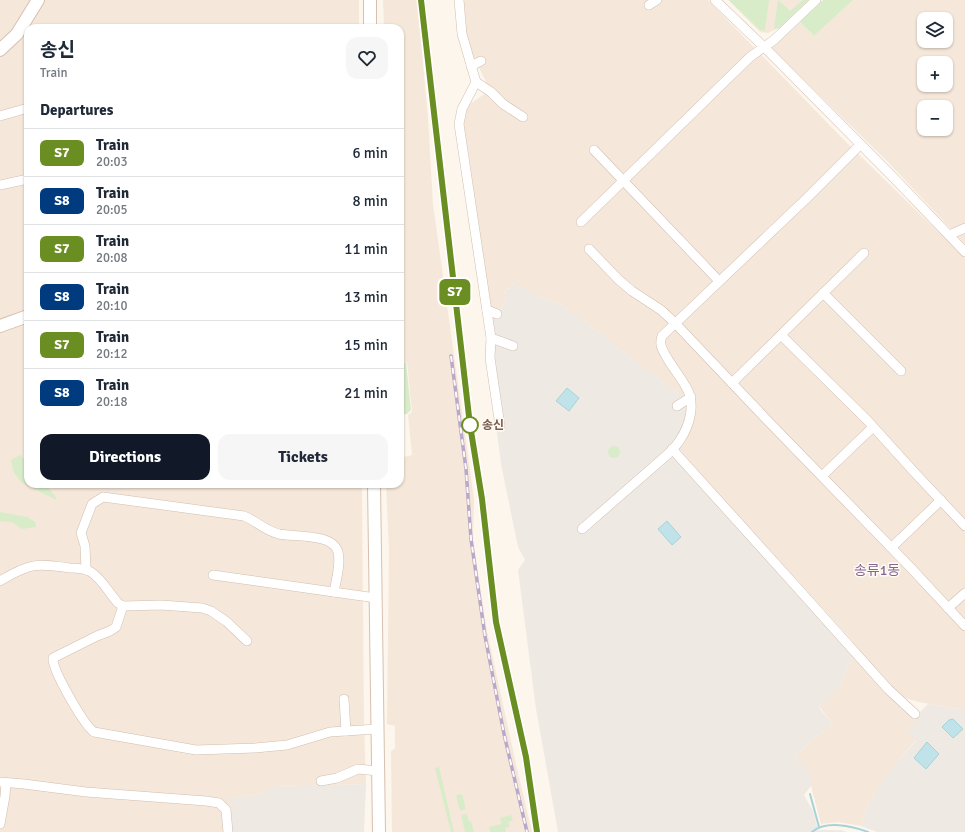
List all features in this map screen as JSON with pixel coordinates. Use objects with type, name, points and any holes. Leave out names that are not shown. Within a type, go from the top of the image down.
[{"type":"main road","points":[[0,50],[17,34],[38,0]]},
{"type":"main road","points":[[370,0],[370,24]]},
{"type":"main road","points":[[0,326],[24,317]]},
{"type":"main road","points":[[374,488],[379,832]]},
{"type":"street","points":[[458,0],[462,34],[476,82],[491,92],[503,104],[523,117]]},
{"type":"street","points":[[648,5],[657,0]]},
{"type":"street","points":[[715,0],[764,47],[890,174],[965,252]]},
{"type":"street","points":[[581,222],[750,57],[774,40],[816,0]]},
{"type":"street","points":[[471,66],[481,61]]},
{"type":"street","points":[[476,82],[462,109],[459,124],[491,338],[490,358],[500,426]]},
{"type":"street","points":[[0,116],[24,109]]},
{"type":"street","points":[[582,530],[672,449],[680,441],[687,426],[691,414],[691,397],[687,388],[662,349],[660,341],[662,336],[808,198],[860,145]]},
{"type":"street","points":[[594,150],[719,281]]},
{"type":"street","points":[[890,174],[897,168]]},
{"type":"street","points":[[0,185],[24,180]]},
{"type":"street","points":[[949,236],[965,228]]},
{"type":"street","points":[[589,249],[619,280],[632,291],[661,310],[675,323],[892,547],[965,626]]},
{"type":"street","points":[[732,383],[864,252]]},
{"type":"street","points":[[823,294],[901,371]]},
{"type":"street","points":[[487,310],[497,314]]},
{"type":"street","points":[[781,335],[873,427],[965,526]]},
{"type":"street","points":[[491,338],[513,346]]},
{"type":"street","points":[[677,406],[691,397]]},
{"type":"street","points":[[822,476],[873,427]]},
{"type":"street","points":[[672,449],[850,651],[915,714]]},
{"type":"street","points":[[86,570],[85,546],[81,533],[92,504],[103,497],[244,516],[254,520],[268,530],[278,533],[327,540],[334,545],[338,552],[334,592]]},
{"type":"street","points":[[892,547],[941,500]]},
{"type":"street","points":[[0,581],[18,570],[41,564],[86,570],[91,572],[99,579],[115,599],[123,606],[160,605],[202,608],[210,611],[227,622],[247,641]]},
{"type":"street","points":[[213,575],[376,598]]},
{"type":"street","points":[[948,608],[965,593]]},
{"type":"street","points":[[123,606],[116,627],[110,632],[97,636],[54,658],[53,662],[58,676],[81,718],[94,732],[196,750],[211,750],[288,745],[330,732],[377,729]]},
{"type":"street","points":[[344,699],[346,731]]},
{"type":"street","points":[[321,780],[336,778],[358,769],[378,771]]},
{"type":"street","points":[[0,824],[5,796],[3,783],[24,784],[86,792],[199,800],[219,803],[226,810],[228,832]]},
{"type":"shaded area","points":[[0,0],[359,0],[359,24],[24,24],[24,488],[362,488],[366,784],[273,787],[261,794],[231,798],[232,832],[0,832]]},
{"type":"shaded area","points":[[383,0],[417,0],[428,118],[433,204],[474,499],[473,540],[487,631],[532,832],[392,832],[391,751],[395,748],[395,726],[387,724],[389,550],[386,488],[404,488],[404,457],[412,455],[408,415],[412,412],[407,362],[404,362],[404,24],[384,24]]},
{"type":"shaded area","points":[[462,0],[708,0],[844,140],[965,258],[965,709],[950,708],[919,702],[902,697],[890,687],[847,635],[681,452],[693,422],[678,393],[562,305],[513,284],[510,289],[507,288],[504,294],[506,297],[500,311],[490,307],[470,162],[462,121],[467,106],[483,95],[489,88],[467,43]]},
{"type":"shaded area","points":[[728,0],[809,0],[779,28],[768,33],[760,32]]},
{"type":"shaded area","points":[[853,0],[965,0],[965,244],[889,163],[770,47],[800,22],[814,36]]},
{"type":"shaded area","points":[[513,284],[562,305],[678,393],[694,392],[696,402],[693,422],[681,452],[675,458],[853,655],[840,687],[819,706],[832,723],[795,756],[811,775],[811,786],[804,795],[813,811],[818,830],[841,830],[846,832],[558,832],[536,709],[518,570],[525,560],[518,547],[501,464],[487,357],[490,307],[500,311],[506,297],[504,295],[507,288],[510,289]]},
{"type":"shaded area","points":[[853,655],[913,719],[915,723],[916,740],[892,767],[869,802],[861,826],[838,822],[821,824],[811,786],[811,775],[795,756],[832,723],[819,706],[840,687]]},
{"type":"shaded area","points":[[928,704],[965,709],[965,832],[877,832],[861,826],[869,802],[892,767],[916,741],[908,732],[915,723],[913,719]]},
{"type":"shaded area","points":[[366,784],[364,832],[232,832],[230,798],[261,794],[273,787]]},
{"type":"green space","points":[[729,0],[769,0],[765,31],[760,30]]},
{"type":"green space","points":[[778,0],[790,11],[803,0],[808,0],[779,28],[774,29]]},
{"type":"green space","points":[[823,0],[853,0],[814,36],[800,22]]},
{"type":"green space","points":[[404,362],[406,362],[411,410],[407,414],[404,414]]},
{"type":"green space","points":[[612,446],[616,446],[620,452],[616,458],[612,458],[608,454],[608,450]]},
{"type":"green space","points":[[20,455],[24,458],[24,484],[21,482],[13,471],[11,460]]},
{"type":"green space","points":[[33,488],[48,488],[56,497],[56,500]]},
{"type":"green space","points":[[0,512],[28,517],[35,522],[36,527],[22,529],[12,522],[0,521]]},
{"type":"green space","points":[[439,767],[454,832],[451,832],[435,768]]},
{"type":"green space","points":[[462,794],[466,809],[460,811],[456,795]]},
{"type":"green space","points":[[467,814],[474,832],[465,832],[461,815]]},
{"type":"green space","points":[[511,815],[513,820],[508,822],[510,827],[505,828],[506,832],[490,832],[489,827],[501,824],[500,818]]},
{"type":"water","points":[[567,388],[579,398],[569,411],[556,401]]},
{"type":"water","points":[[667,521],[681,537],[672,545],[658,529]]},
{"type":"water","points":[[953,719],[963,729],[953,738],[942,727],[949,720]]},
{"type":"water","points":[[927,742],[939,754],[926,769],[914,758]]},
{"type":"waterway","points":[[810,794],[819,827]]},
{"type":"waterway","points":[[812,832],[818,828],[832,825],[847,826],[868,832]]},
{"type":"railway","points":[[421,0],[470,425],[482,499],[496,622],[526,757],[537,832]]},
{"type":"railway","points":[[451,356],[466,469],[471,539],[485,636],[504,734],[527,832]]},
{"type":"train","name":"S7","points":[[421,0],[470,425],[482,499],[496,622],[526,757],[537,832]]},
{"type":"place","name":"송신","points":[[470,425]]},
{"type":"district","name":"송류1동","points":[[877,570]]}]
